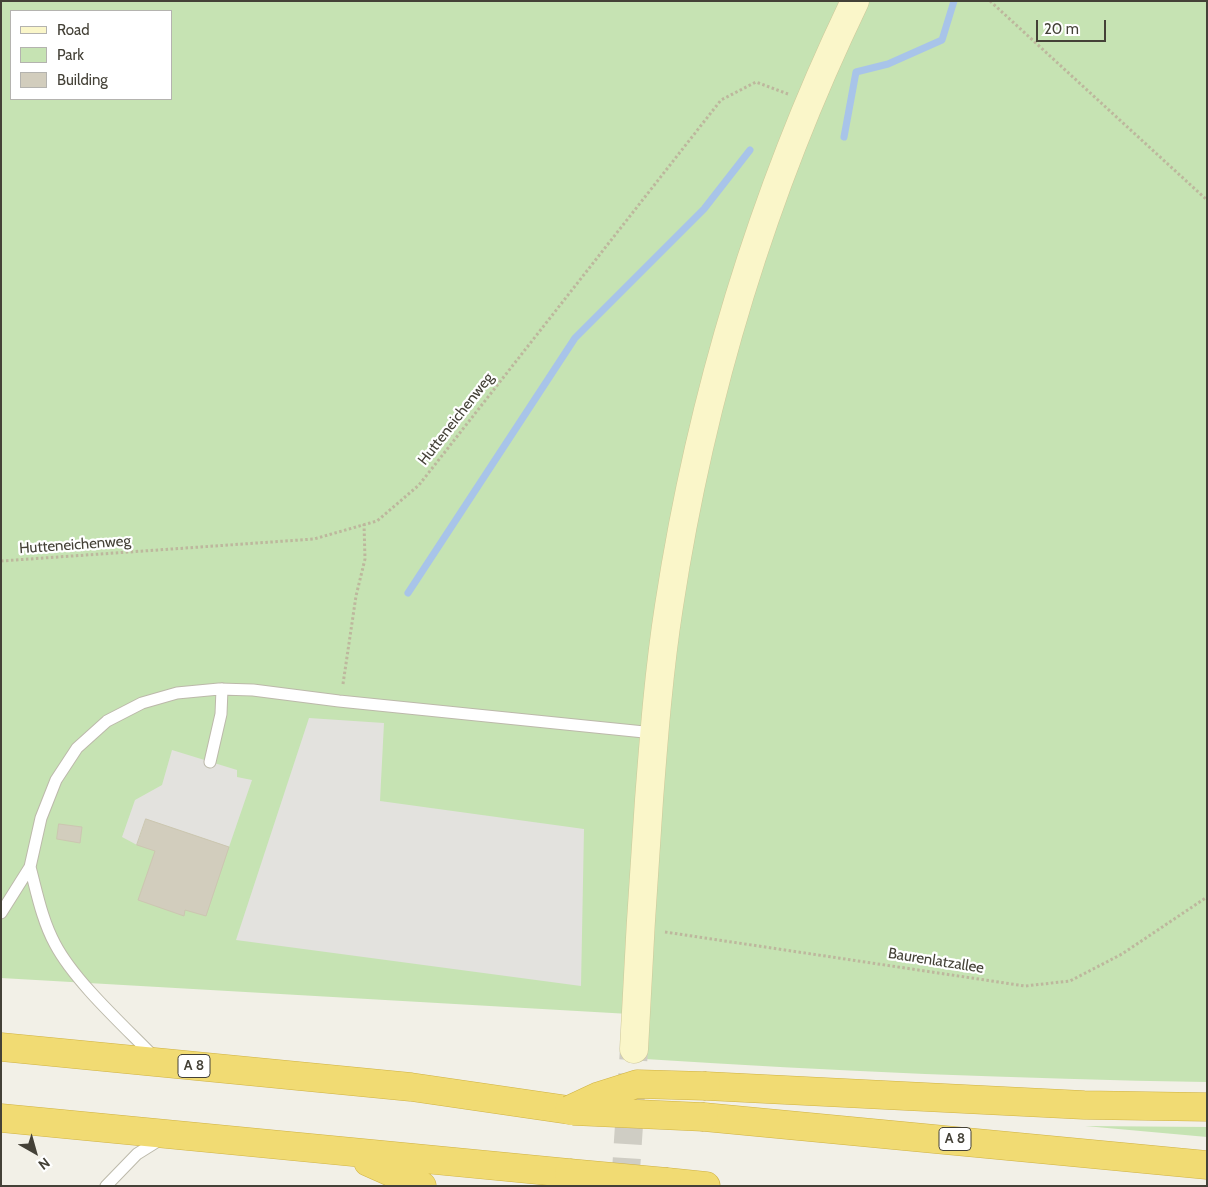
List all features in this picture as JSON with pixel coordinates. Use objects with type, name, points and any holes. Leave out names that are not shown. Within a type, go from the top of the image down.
[{"type":"highway","name":"A 8","points":[[1,1047],[410,1087],[565,1110],[704,1117],[1207,1165]]},
{"type":"highway","points":[[565,1110],[599,1096],[637,1084],[1084,1105],[1207,1107]]},
{"type":"highway","points":[[1,1118],[706,1186]]},
{"type":"highway","points":[[349,1153],[422,1186]]},
{"type":"street","points":[[634,1049],[640,928],[654,732],[669,606],[694,475],[721,358],[763,222],[808,102],[855,1]]},
{"type":"lane","points":[[1,913],[30,867],[41,818],[56,780],[77,748],[107,721],[142,702],[177,693],[222,689],[253,690],[339,701],[654,732]]},
{"type":"lane","points":[[210,762],[221,714],[222,689]]},
{"type":"lane","points":[[30,867],[46,925],[71,969],[159,1063]]},
{"type":"lane","points":[[106,1186],[137,1154],[172,1134]]},
{"type":"path","points":[[990,1],[1207,200]]},
{"type":"path","name":"Hutteneichenweg","points":[[1,561],[314,539],[377,521],[419,485],[721,100],[756,82],[808,102]]},
{"type":"path","points":[[339,701],[356,596],[365,560],[364,524]]},
{"type":"path","name":"Baurenlatzallee","points":[[640,928],[1025,986],[1070,981],[1122,954],[1207,897]]},
{"type":"green space","points":[[1,1],[1207,1],[1207,1082],[925,1074],[645,1059],[647,1015],[1,978]]},
{"type":"green space","points":[[1085,1126],[1207,1127],[1207,1137]]},
{"type":"shaded area","points":[[309,718],[384,723],[380,801],[584,829],[581,986],[236,940]]},
{"type":"shaded area","points":[[172,750],[237,770],[237,777],[252,780],[229,847],[146,819],[137,845],[122,837],[135,800],[162,785]]},
{"type":"building","points":[[146,819],[229,847],[206,916],[185,910],[184,916],[138,900],[155,851],[137,845]]},
{"type":"building","points":[[59,824],[82,827],[80,843],[57,839]]},
{"type":"waterway","points":[[844,137],[856,72],[888,64],[942,40],[954,1]]},
{"type":"waterway","points":[[408,593],[575,338],[704,209],[750,150]]},
{"type":"tunnel","points":[[625,1186],[634,1049]]}]
